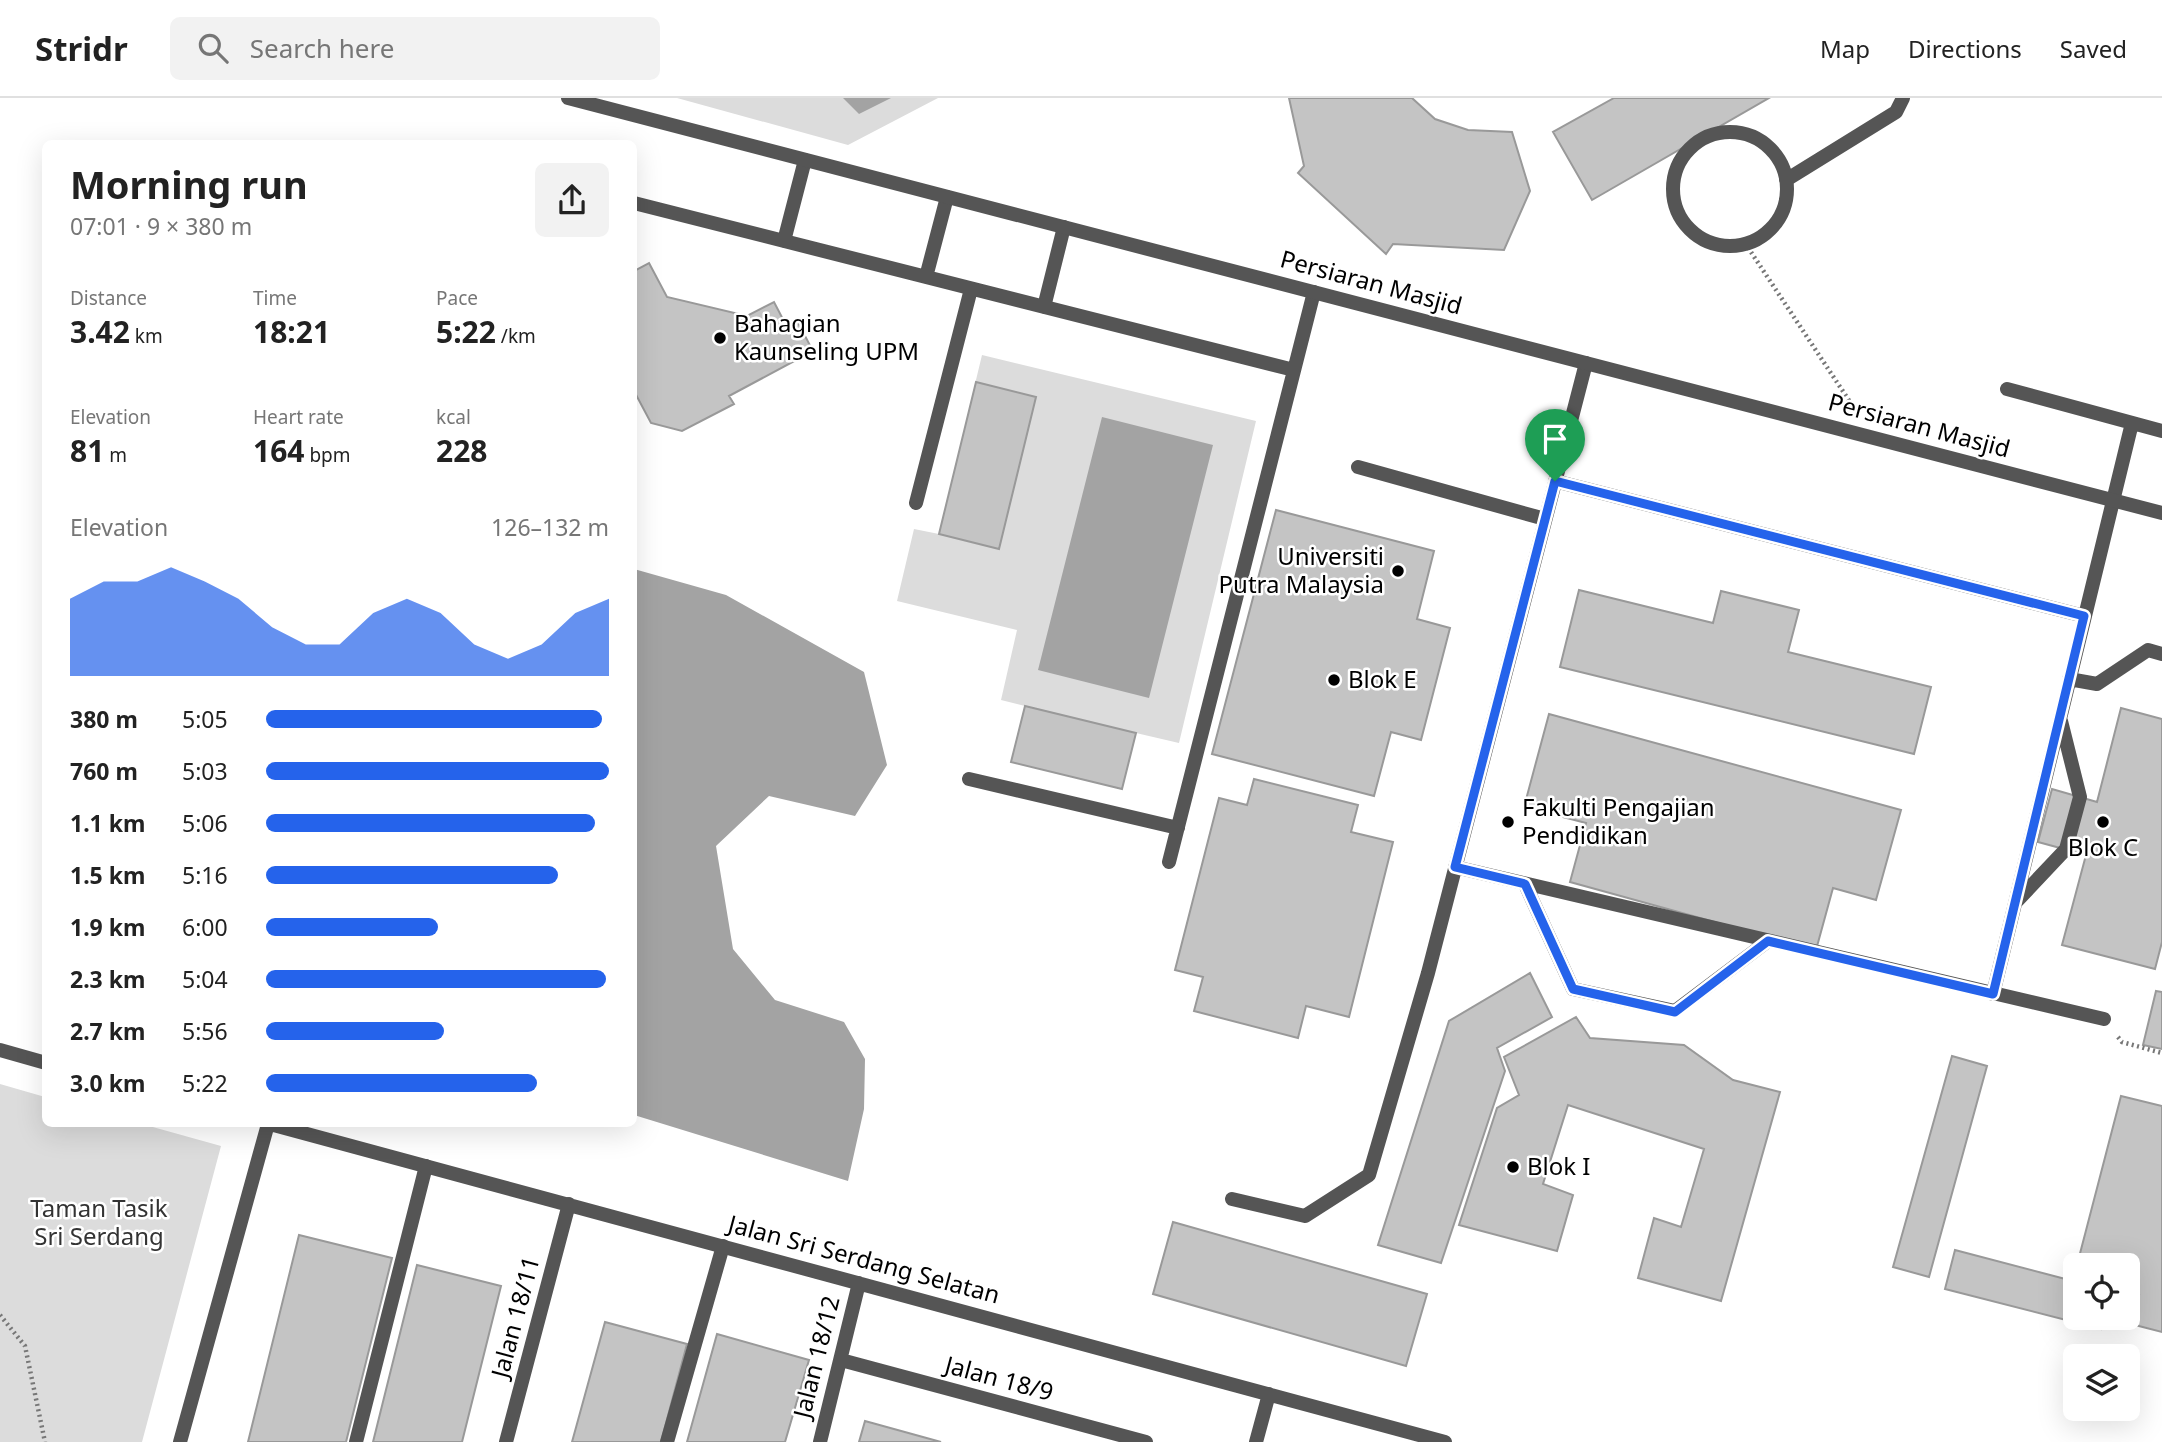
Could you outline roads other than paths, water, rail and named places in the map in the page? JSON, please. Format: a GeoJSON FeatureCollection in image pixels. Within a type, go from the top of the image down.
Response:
{"type":"FeatureCollection","features":[{"type":"Feature","properties":{"kind":"street","name":"Persiaran Masjid"},"geometry":{"type":"LineString","coordinates":[[568,98],[2162,513]]}},
{"type":"Feature","properties":{"kind":"street"},"geometry":{"type":"LineString","coordinates":[[1786,180],[1896,112],[1903,98]]}},
{"type":"Feature","properties":{"kind":"street"},"geometry":{"type":"LineString","coordinates":[[1719,133],[1738,133],[1756,139],[1770,149],[1781,163],[1786,180],[1786,199],[1780,216],[1769,230],[1755,240],[1745,243],[1717,245],[1700,238],[1685,224],[1676,207],[1672,188],[1676,169],[1685,152],[1701,140],[1719,133]]}},
{"type":"Feature","properties":{"kind":"street"},"geometry":{"type":"LineString","coordinates":[[784,241],[805,160]]}},
{"type":"Feature","properties":{"kind":"street"},"geometry":{"type":"LineString","coordinates":[[926,277],[947,197]]}},
{"type":"Feature","properties":{"kind":"street"},"geometry":{"type":"LineString","coordinates":[[637,204],[1294,370]]}},
{"type":"Feature","properties":{"kind":"street"},"geometry":{"type":"LineString","coordinates":[[1044,307],[1064,227]]}},
{"type":"Feature","properties":{"kind":"street"},"geometry":{"type":"LineString","coordinates":[[916,503],[971,289]]}},
{"type":"Feature","properties":{"kind":"street"},"geometry":{"type":"LineString","coordinates":[[1170,862],[1314,292]]}},
{"type":"Feature","properties":{"kind":"street"},"geometry":{"type":"LineString","coordinates":[[1231,1199],[1305,1216],[1369,1175],[1428,973],[1586,363]]}},
{"type":"Feature","properties":{"kind":"street"},"geometry":{"type":"LineString","coordinates":[[2007,389],[2162,431]]}},
{"type":"Feature","properties":{"kind":"street"},"geometry":{"type":"LineString","coordinates":[[1993,994],[2132,423]]}},
{"type":"Feature","properties":{"kind":"street"},"geometry":{"type":"LineString","coordinates":[[1359,467],[1545,519]]}},
{"type":"Feature","properties":{"kind":"street"},"geometry":{"type":"LineString","coordinates":[[1555,481],[2084,616]]}},
{"type":"Feature","properties":{"kind":"street"},"geometry":{"type":"LineString","coordinates":[[2069,679],[2097,684],[2148,650],[2162,654]]}},
{"type":"Feature","properties":{"kind":"street"},"geometry":{"type":"LineString","coordinates":[[2015,904],[2066,849],[2080,797],[2060,716]]}},
{"type":"Feature","properties":{"kind":"street"},"geometry":{"type":"LineString","coordinates":[[969,779],[1178,828]]}},
{"type":"Feature","properties":{"kind":"street"},"geometry":{"type":"LineString","coordinates":[[1455,867],[2104,1019]]}},
{"type":"Feature","properties":{"kind":"street"},"geometry":{"type":"LineString","coordinates":[[1525,884],[1573,989],[1675,1012],[1768,941]]}},
{"type":"Feature","properties":{"kind":"street"},"geometry":{"type":"LineString","coordinates":[[0,1050],[42,1062]]}},
{"type":"Feature","properties":{"kind":"street"},"geometry":{"type":"LineString","coordinates":[[180,1442],[268,1127]]}},
{"type":"Feature","properties":{"kind":"street","name":"Jalan Sri Serdang Selatan"},"geometry":{"type":"LineString","coordinates":[[280,1127],[1445,1442]]}},
{"type":"Feature","properties":{"kind":"street"},"geometry":{"type":"LineString","coordinates":[[356,1442],[426,1166]]}},
{"type":"Feature","properties":{"kind":"street","name":"Jalan 18/11"},"geometry":{"type":"LineString","coordinates":[[506,1442],[569,1204]]}},
{"type":"Feature","properties":{"kind":"street"},"geometry":{"type":"LineString","coordinates":[[667,1442],[723,1246]]}},
{"type":"Feature","properties":{"kind":"street","name":"Jalan 18/12"},"geometry":{"type":"LineString","coordinates":[[820,1442],[859,1283]]}},
{"type":"Feature","properties":{"kind":"street","name":"Jalan 18/9"},"geometry":{"type":"LineString","coordinates":[[841,1360],[1146,1442]]}},
{"type":"Feature","properties":{"kind":"street"},"geometry":{"type":"LineString","coordinates":[[1256,1442],[1269,1394]]}},
{"type":"Feature","properties":{"kind":"place","name":"Bahagian Kaunseling UPM"},"geometry":{"type":"Point","coordinates":[720,338]}},
{"type":"Feature","properties":{"kind":"place","name":"Universiti Putra Malaysia"},"geometry":{"type":"Point","coordinates":[1398,571]}},
{"type":"Feature","properties":{"kind":"place","name":"Blok E"},"geometry":{"type":"Point","coordinates":[1334,680]}},
{"type":"Feature","properties":{"kind":"place","name":"Fakulti Pengajian Pendidikan"},"geometry":{"type":"Point","coordinates":[1508,822]}},
{"type":"Feature","properties":{"kind":"place","name":"Blok C"},"geometry":{"type":"Point","coordinates":[2103,822]}},
{"type":"Feature","properties":{"kind":"place","name":"Blok I"},"geometry":{"type":"Point","coordinates":[1513,1167]}},
{"type":"Feature","properties":{"kind":"park label","name":"Taman Tasik Sri Serdang"},"geometry":{"type":"Point","coordinates":[99,1223]}}]}
